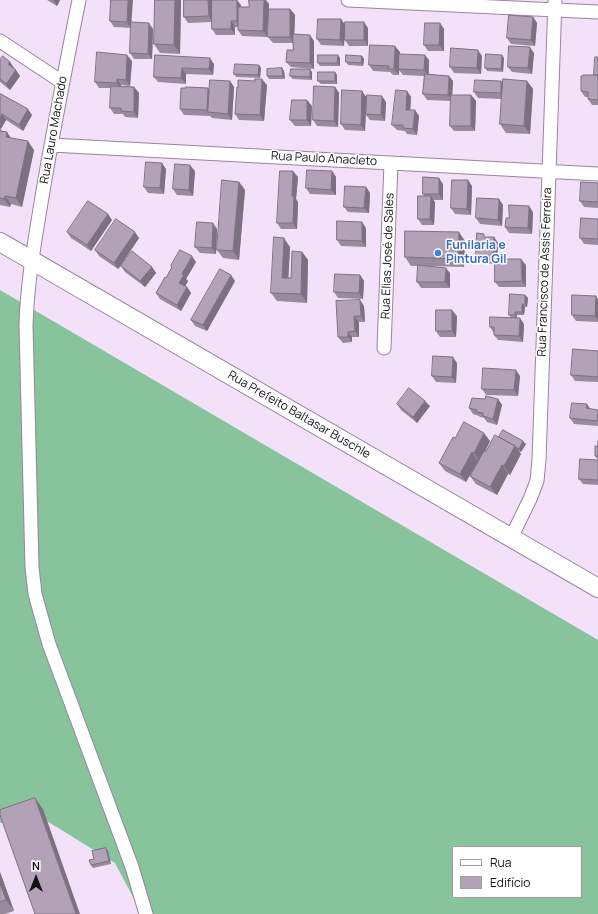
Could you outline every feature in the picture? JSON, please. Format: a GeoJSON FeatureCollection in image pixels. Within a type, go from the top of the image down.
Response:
{"type":"FeatureCollection","features":[{"type":"Feature","properties":{"kind":"main road","name":"Rua Prefeito Baltasar Buschle"},"geometry":{"type":"LineString","coordinates":[[0,242],[598,588]]}},
{"type":"Feature","properties":{"kind":"street","name":"Rua Lauro Machado"},"geometry":{"type":"LineString","coordinates":[[79,0],[50,145],[27,298],[26,326],[32,566],[35,594],[49,644],[132,867],[146,914]]}},
{"type":"Feature","properties":{"kind":"street"},"geometry":{"type":"LineString","coordinates":[[348,0],[555,5],[598,12]]}},
{"type":"Feature","properties":{"kind":"street","name":"Rua Francisco de Assis Ferreira"},"geometry":{"type":"LineString","coordinates":[[511,538],[537,481],[539,460],[555,5]]}},
{"type":"Feature","properties":{"kind":"street"},"geometry":{"type":"LineString","coordinates":[[0,41],[62,82]]}},
{"type":"Feature","properties":{"kind":"street","name":"Rua Paulo Anacleto"},"geometry":{"type":"LineString","coordinates":[[50,145],[598,174]]}},
{"type":"Feature","properties":{"kind":"street","name":"Rua Elias José de Sales"},"geometry":{"type":"LineString","coordinates":[[384,348],[391,163]]}},
{"type":"Feature","properties":{"kind":"green space"},"geometry":{"type":"Polygon","coordinates":[[[0,290],[598,640],[598,914],[142,914],[115,863],[42,818],[0,823],[0,290]]]}},
{"type":"Feature","properties":{"kind":"building"},"geometry":{"type":"Polygon","coordinates":[[[111,0],[128,0],[127,22],[110,21],[111,0]]]}},
{"type":"Feature","properties":{"kind":"building"},"geometry":{"type":"Polygon","coordinates":[[[155,0],[175,0],[174,45],[154,44],[155,0]]]}},
{"type":"Feature","properties":{"kind":"building"},"geometry":{"type":"Polygon","coordinates":[[[184,0],[208,0],[209,16],[184,17],[184,0]]]}},
{"type":"Feature","properties":{"kind":"building"},"geometry":{"type":"Polygon","coordinates":[[[212,0],[237,0],[237,21],[231,21],[231,29],[212,29],[212,0]]]}},
{"type":"Feature","properties":{"kind":"building"},"geometry":{"type":"Polygon","coordinates":[[[249,0],[264,0],[263,31],[238,30],[238,7],[249,7],[249,0]]]}},
{"type":"Feature","properties":{"kind":"building"},"geometry":{"type":"Polygon","coordinates":[[[269,9],[290,9],[290,37],[268,37],[269,9]]]}},
{"type":"Feature","properties":{"kind":"building"},"geometry":{"type":"Polygon","coordinates":[[[509,15],[533,17],[531,40],[507,38],[509,15]]]}},
{"type":"Feature","properties":{"kind":"building"},"geometry":{"type":"Polygon","coordinates":[[[318,19],[341,19],[340,40],[317,39],[318,19]]]}},
{"type":"Feature","properties":{"kind":"building"},"geometry":{"type":"Polygon","coordinates":[[[131,22],[149,23],[148,54],[130,53],[131,22]]]}},
{"type":"Feature","properties":{"kind":"building"},"geometry":{"type":"Polygon","coordinates":[[[345,22],[364,22],[364,40],[345,40],[345,22]]]}},
{"type":"Feature","properties":{"kind":"building"},"geometry":{"type":"Polygon","coordinates":[[[425,23],[440,23],[439,45],[424,45],[425,23]]]}},
{"type":"Feature","properties":{"kind":"building"},"geometry":{"type":"Polygon","coordinates":[[[293,34],[310,35],[310,63],[286,62],[287,50],[293,50],[293,34]]]}},
{"type":"Feature","properties":{"kind":"building"},"geometry":{"type":"Polygon","coordinates":[[[370,45],[395,46],[394,69],[388,69],[389,66],[369,65],[370,45]]]}},
{"type":"Feature","properties":{"kind":"building"},"geometry":{"type":"Polygon","coordinates":[[[509,46],[530,47],[528,68],[508,67],[509,46]]]}},
{"type":"Feature","properties":{"kind":"building"},"geometry":{"type":"Polygon","coordinates":[[[451,48],[478,50],[477,68],[450,67],[451,48]]]}},
{"type":"Feature","properties":{"kind":"building"},"geometry":{"type":"Polygon","coordinates":[[[97,52],[127,55],[126,80],[117,79],[117,83],[95,82],[97,52]]]}},
{"type":"Feature","properties":{"kind":"building"},"geometry":{"type":"Polygon","coordinates":[[[399,54],[425,55],[424,70],[399,69],[399,54]]]}},
{"type":"Feature","properties":{"kind":"building"},"geometry":{"type":"Polygon","coordinates":[[[486,54],[502,55],[501,69],[485,68],[486,54]]]}},
{"type":"Feature","properties":{"kind":"building"},"geometry":{"type":"Polygon","coordinates":[[[155,55],[210,58],[209,69],[182,68],[181,78],[154,77],[155,55]]]}},
{"type":"Feature","properties":{"kind":"building"},"geometry":{"type":"Polygon","coordinates":[[[318,55],[338,55],[337,63],[318,63],[318,55]]]}},
{"type":"Feature","properties":{"kind":"building"},"geometry":{"type":"Polygon","coordinates":[[[346,55],[362,56],[361,63],[346,62],[346,55]]]}},
{"type":"Feature","properties":{"kind":"building"},"geometry":{"type":"Polygon","coordinates":[[[3,56],[10,62],[8,64],[16,70],[6,84],[0,79],[0,59],[3,56]]]}},
{"type":"Feature","properties":{"kind":"building"},"geometry":{"type":"Polygon","coordinates":[[[595,57],[598,57],[598,75],[594,75],[595,57]]]}},
{"type":"Feature","properties":{"kind":"building"},"geometry":{"type":"Polygon","coordinates":[[[235,64],[259,65],[258,75],[234,74],[235,64]]]}},
{"type":"Feature","properties":{"kind":"building"},"geometry":{"type":"Polygon","coordinates":[[[282,68],[283,76],[267,76],[267,69],[282,68]]]}},
{"type":"Feature","properties":{"kind":"building"},"geometry":{"type":"Polygon","coordinates":[[[291,69],[310,69],[310,77],[290,76],[291,69]]]}},
{"type":"Feature","properties":{"kind":"building"},"geometry":{"type":"Polygon","coordinates":[[[318,72],[335,72],[335,81],[318,81],[318,72]]]}},
{"type":"Feature","properties":{"kind":"building"},"geometry":{"type":"Polygon","coordinates":[[[425,74],[449,76],[448,95],[423,94],[425,74]]]}},
{"type":"Feature","properties":{"kind":"building"},"geometry":{"type":"Polygon","coordinates":[[[598,75],[598,100],[588,99],[588,92],[581,91],[581,76],[598,75]]]}},
{"type":"Feature","properties":{"kind":"building"},"geometry":{"type":"Polygon","coordinates":[[[255,79],[262,79],[260,115],[235,114],[238,80],[255,81],[255,79]]]}},
{"type":"Feature","properties":{"kind":"building"},"geometry":{"type":"Polygon","coordinates":[[[503,79],[527,81],[524,126],[500,124],[503,79]]]}},
{"type":"Feature","properties":{"kind":"building"},"geometry":{"type":"Polygon","coordinates":[[[210,80],[230,81],[228,114],[208,112],[210,80]]]}},
{"type":"Feature","properties":{"kind":"building"},"geometry":{"type":"Polygon","coordinates":[[[475,80],[501,81],[501,93],[474,92],[475,80]]]}},
{"type":"Feature","properties":{"kind":"building"},"geometry":{"type":"Polygon","coordinates":[[[111,86],[134,87],[134,112],[121,111],[121,108],[110,108],[111,86]]]}},
{"type":"Feature","properties":{"kind":"building"},"geometry":{"type":"Polygon","coordinates":[[[314,86],[335,87],[334,121],[313,120],[314,86]]]}},
{"type":"Feature","properties":{"kind":"building"},"geometry":{"type":"Polygon","coordinates":[[[181,88],[208,88],[207,110],[180,109],[181,88]]]}},
{"type":"Feature","properties":{"kind":"building"},"geometry":{"type":"Polygon","coordinates":[[[342,90],[362,91],[361,125],[341,124],[342,90]]]}},
{"type":"Feature","properties":{"kind":"building"},"geometry":{"type":"Polygon","coordinates":[[[396,90],[407,91],[406,110],[415,110],[413,129],[403,128],[403,125],[392,125],[396,90]]]}},
{"type":"Feature","properties":{"kind":"building"},"geometry":{"type":"Polygon","coordinates":[[[1,94],[28,109],[19,125],[2,114],[0,118],[1,94]]]}},
{"type":"Feature","properties":{"kind":"building"},"geometry":{"type":"Polygon","coordinates":[[[367,95],[382,96],[381,115],[366,114],[367,95]]]}},
{"type":"Feature","properties":{"kind":"building"},"geometry":{"type":"Polygon","coordinates":[[[451,95],[471,95],[471,126],[450,126],[451,95]]]}},
{"type":"Feature","properties":{"kind":"building"},"geometry":{"type":"Polygon","coordinates":[[[292,100],[307,100],[307,120],[290,120],[292,100]]]}},
{"type":"Feature","properties":{"kind":"building"},"geometry":{"type":"Polygon","coordinates":[[[0,131],[7,132],[6,137],[28,141],[16,198],[5,196],[4,199],[0,198],[0,131]]]}},
{"type":"Feature","properties":{"kind":"building"},"geometry":{"type":"Polygon","coordinates":[[[146,162],[162,163],[160,188],[144,187],[146,162]]]}},
{"type":"Feature","properties":{"kind":"building"},"geometry":{"type":"Polygon","coordinates":[[[175,164],[190,165],[189,190],[173,189],[175,164]]]}},
{"type":"Feature","properties":{"kind":"building"},"geometry":{"type":"Polygon","coordinates":[[[307,170],[332,171],[331,190],[306,188],[307,170]]]}},
{"type":"Feature","properties":{"kind":"building"},"geometry":{"type":"Polygon","coordinates":[[[280,171],[293,171],[293,223],[277,223],[280,171]]]}},
{"type":"Feature","properties":{"kind":"building"},"geometry":{"type":"Polygon","coordinates":[[[423,177],[439,178],[439,194],[423,194],[423,177]]]}},
{"type":"Feature","properties":{"kind":"building"},"geometry":{"type":"Polygon","coordinates":[[[222,180],[239,182],[233,251],[217,250],[222,180]]]}},
{"type":"Feature","properties":{"kind":"building"},"geometry":{"type":"Polygon","coordinates":[[[452,180],[468,180],[467,209],[451,208],[452,180]]]}},
{"type":"Feature","properties":{"kind":"building"},"geometry":{"type":"Polygon","coordinates":[[[581,182],[598,183],[598,202],[580,201],[581,182]]]}},
{"type":"Feature","properties":{"kind":"building"},"geometry":{"type":"Polygon","coordinates":[[[345,186],[366,187],[364,208],[344,207],[345,186]]]}},
{"type":"Feature","properties":{"kind":"building"},"geometry":{"type":"Polygon","coordinates":[[[418,196],[431,196],[430,219],[418,219],[418,196]]]}},
{"type":"Feature","properties":{"kind":"building"},"geometry":{"type":"Polygon","coordinates":[[[477,198],[499,199],[498,220],[476,218],[477,198]]]}},
{"type":"Feature","properties":{"kind":"building"},"geometry":{"type":"Polygon","coordinates":[[[88,201],[108,214],[87,245],[67,232],[88,201]]]}},
{"type":"Feature","properties":{"kind":"building"},"geometry":{"type":"Polygon","coordinates":[[[509,205],[529,206],[528,228],[505,227],[506,218],[509,218],[509,205]]]}},
{"type":"Feature","properties":{"kind":"building"},"geometry":{"type":"Polygon","coordinates":[[[581,218],[598,219],[598,239],[580,238],[581,218]]]}},
{"type":"Feature","properties":{"kind":"building"},"geometry":{"type":"Polygon","coordinates":[[[116,219],[135,232],[114,263],[95,250],[116,219]]]}},
{"type":"Feature","properties":{"kind":"building"},"geometry":{"type":"Polygon","coordinates":[[[337,221],[362,222],[362,241],[337,240],[337,221]]]}},
{"type":"Feature","properties":{"kind":"building"},"geometry":{"type":"Polygon","coordinates":[[[197,222],[213,223],[212,248],[195,247],[197,222]]]}},
{"type":"Feature","properties":{"kind":"building","name":"Funilaria e Pintura Gil"},"geometry":{"type":"Polygon","coordinates":[[[405,231],[459,232],[458,259],[405,257],[405,231]]]}},
{"type":"Feature","properties":{"kind":"building"},"geometry":{"type":"Polygon","coordinates":[[[477,233],[484,234],[484,237],[494,237],[493,258],[476,257],[477,233]]]}},
{"type":"Feature","properties":{"kind":"building"},"geometry":{"type":"Polygon","coordinates":[[[274,237],[284,238],[282,278],[291,278],[292,251],[302,252],[301,294],[271,293],[274,237]]]}},
{"type":"Feature","properties":{"kind":"building"},"geometry":{"type":"Polygon","coordinates":[[[180,250],[192,256],[182,274],[184,275],[179,283],[187,287],[177,305],[156,293],[165,277],[166,278],[180,250]]]}},
{"type":"Feature","properties":{"kind":"building"},"geometry":{"type":"Polygon","coordinates":[[[132,251],[152,267],[140,281],[121,266],[132,251]]]}},
{"type":"Feature","properties":{"kind":"building"},"geometry":{"type":"Polygon","coordinates":[[[495,259],[521,259],[522,281],[495,282],[495,259]]]}},
{"type":"Feature","properties":{"kind":"building"},"geometry":{"type":"Polygon","coordinates":[[[418,265],[446,268],[445,282],[417,282],[418,265]]]}},
{"type":"Feature","properties":{"kind":"building"},"geometry":{"type":"Polygon","coordinates":[[[220,269],[231,275],[203,325],[191,320],[220,269]]]}},
{"type":"Feature","properties":{"kind":"building"},"geometry":{"type":"Polygon","coordinates":[[[335,274],[360,275],[359,293],[334,292],[335,274]]]}},
{"type":"Feature","properties":{"kind":"building"},"geometry":{"type":"Polygon","coordinates":[[[510,294],[525,295],[525,304],[522,304],[522,312],[515,312],[515,315],[509,315],[510,294]]]}},
{"type":"Feature","properties":{"kind":"building"},"geometry":{"type":"Polygon","coordinates":[[[572,295],[596,296],[595,316],[572,315],[572,295]]]}},
{"type":"Feature","properties":{"kind":"building"},"geometry":{"type":"Polygon","coordinates":[[[360,300],[361,316],[354,316],[355,331],[348,332],[348,337],[338,337],[336,301],[360,300]]]}},
{"type":"Feature","properties":{"kind":"building"},"geometry":{"type":"Polygon","coordinates":[[[436,310],[452,310],[452,331],[436,331],[436,310]]]}},
{"type":"Feature","properties":{"kind":"building"},"geometry":{"type":"Polygon","coordinates":[[[490,317],[520,318],[519,336],[494,335],[494,327],[490,327],[490,317]]]}},
{"type":"Feature","properties":{"kind":"building"},"geometry":{"type":"Polygon","coordinates":[[[573,349],[598,351],[598,377],[571,375],[573,349]]]}},
{"type":"Feature","properties":{"kind":"building"},"geometry":{"type":"Polygon","coordinates":[[[433,356],[453,357],[452,377],[432,376],[433,356]]]}},
{"type":"Feature","properties":{"kind":"building"},"geometry":{"type":"Polygon","coordinates":[[[483,368],[516,370],[514,390],[482,389],[483,368]]]}},
{"type":"Feature","properties":{"kind":"building"},"geometry":{"type":"Polygon","coordinates":[[[409,388],[425,401],[413,417],[397,404],[409,388]]]}},
{"type":"Feature","properties":{"kind":"building"},"geometry":{"type":"Polygon","coordinates":[[[486,396],[498,399],[493,419],[483,416],[483,413],[476,412],[477,410],[469,408],[472,398],[485,399],[486,396]]]}},
{"type":"Feature","properties":{"kind":"building"},"geometry":{"type":"Polygon","coordinates":[[[572,403],[587,404],[586,408],[598,410],[597,421],[570,418],[572,403]]]}},
{"type":"Feature","properties":{"kind":"building"},"geometry":{"type":"Polygon","coordinates":[[[464,422],[484,433],[474,453],[472,452],[460,474],[439,463],[453,437],[455,438],[464,422]]]}},
{"type":"Feature","properties":{"kind":"building"},"geometry":{"type":"Polygon","coordinates":[[[503,430],[523,441],[519,449],[499,437],[503,430]]]}},
{"type":"Feature","properties":{"kind":"building"},"geometry":{"type":"Polygon","coordinates":[[[495,435],[515,446],[504,466],[502,465],[490,487],[470,476],[495,435]]]}},
{"type":"Feature","properties":{"kind":"building"},"geometry":{"type":"Polygon","coordinates":[[[595,446],[598,446],[598,456],[595,456],[595,446]]]}},
{"type":"Feature","properties":{"kind":"building"},"geometry":{"type":"Polygon","coordinates":[[[580,459],[598,460],[598,480],[579,479],[580,459]]]}},
{"type":"Feature","properties":{"kind":"building"},"geometry":{"type":"Polygon","coordinates":[[[35,798],[76,914],[35,914],[0,815],[0,810],[35,798]]]}},
{"type":"Feature","properties":{"kind":"building"},"geometry":{"type":"Polygon","coordinates":[[[106,848],[109,861],[91,865],[89,860],[94,859],[92,851],[106,848]]]}},
{"type":"Feature","properties":{"kind":"building"},"geometry":{"type":"Polygon","coordinates":[[[0,883],[6,900],[0,902],[0,883]]]}},
{"type":"Feature","properties":{"kind":"place","name":"Funilaria e Pintura Gil"},"geometry":{"type":"Point","coordinates":[438,253]}}]}
